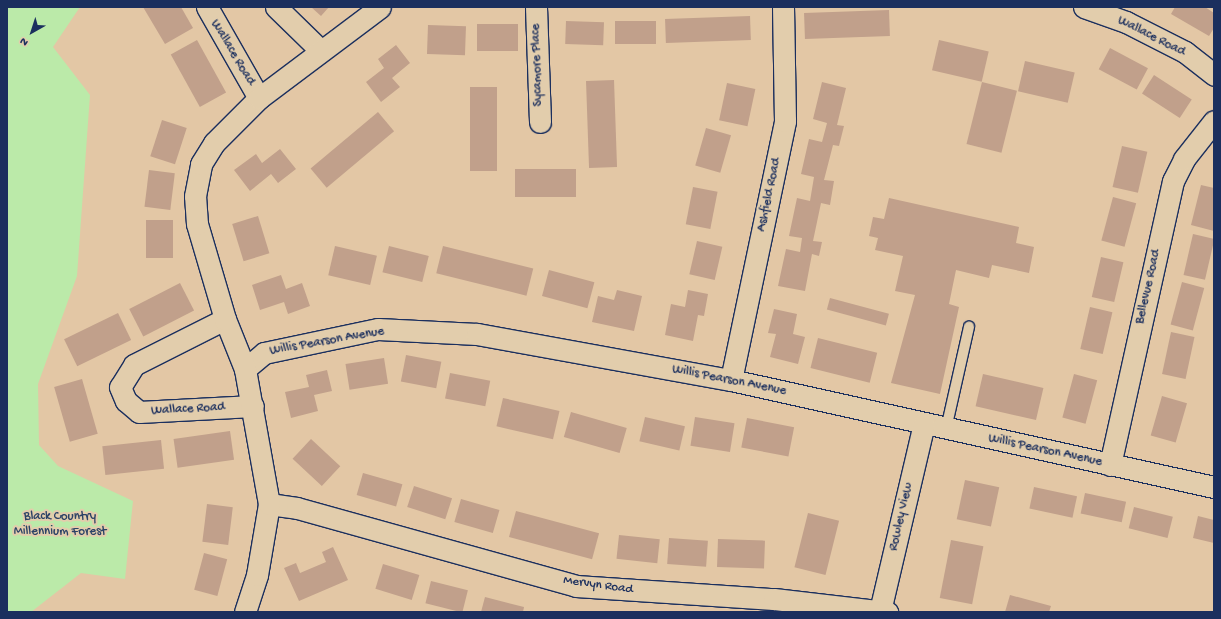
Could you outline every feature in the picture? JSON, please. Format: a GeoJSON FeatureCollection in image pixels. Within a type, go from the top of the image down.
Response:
{"type":"FeatureCollection","features":[{"type":"Feature","properties":{"kind":"street","name":"Wallace Road"},"geometry":{"type":"LineString","coordinates":[[207,7],[259,98]]}},
{"type":"Feature","properties":{"kind":"street"},"geometry":{"type":"LineString","coordinates":[[276,7],[320,50]]}},
{"type":"Feature","properties":{"kind":"street","name":"Wallace Road"},"geometry":{"type":"LineString","coordinates":[[245,612],[257,575],[269,504],[253,406],[245,369],[225,319],[197,224],[195,196],[201,164],[214,143],[259,98],[320,50],[380,7]]}},
{"type":"Feature","properties":{"kind":"street","name":"Sycamore Place"},"geometry":{"type":"LineString","coordinates":[[536,7],[540,122]]}},
{"type":"Feature","properties":{"kind":"street","name":"Ashfield Road"},"geometry":{"type":"LineString","coordinates":[[731,380],[785,121],[782,7]]}},
{"type":"Feature","properties":{"kind":"street","name":"Wallace Road"},"geometry":{"type":"LineString","coordinates":[[1084,7],[1126,22],[1185,52],[1214,75]]}},
{"type":"Feature","properties":{"kind":"street","name":"Bellevue Road"},"geometry":{"type":"LineString","coordinates":[[1110,465],[1173,181],[1184,159],[1214,121]]}},
{"type":"Feature","properties":{"kind":"street","name":"Wallace Road"},"geometry":{"type":"LineString","coordinates":[[225,319],[134,365],[120,388],[126,401],[139,412],[253,406]]}},
{"type":"Feature","properties":{"kind":"street","name":"Willis Pearson Avenue"},"geometry":{"type":"LineString","coordinates":[[245,369],[264,353],[378,330],[477,334],[731,380],[946,429],[1214,487]]}},
{"type":"Feature","properties":{"kind":"street","name":"Rowley View"},"geometry":{"type":"LineString","coordinates":[[884,611],[924,424]]}},
{"type":"Feature","properties":{"kind":"street","name":"Mervyn Road"},"geometry":{"type":"LineString","coordinates":[[269,504],[297,508],[576,586],[773,605],[884,611]]}},
{"type":"Feature","properties":{"kind":"lane"},"geometry":{"type":"LineString","coordinates":[[946,429],[969,327]]}},
{"type":"Feature","properties":{"kind":"green space","name":"Black Country Millennium Forest"},"geometry":{"type":"Polygon","coordinates":[[[7,7],[80,7],[53,47],[90,95],[77,276],[38,384],[39,445],[58,466],[133,501],[125,579],[81,573],[31,612],[7,612],[7,7]]]}},
{"type":"Feature","properties":{"kind":"building"},"geometry":{"type":"Polygon","coordinates":[[[143,7],[181,7],[193,28],[165,44],[143,7]]]}},
{"type":"Feature","properties":{"kind":"building"},"geometry":{"type":"Polygon","coordinates":[[[311,7],[329,7],[321,16],[311,7]]]}},
{"type":"Feature","properties":{"kind":"building"},"geometry":{"type":"Polygon","coordinates":[[[1175,7],[1205,7],[1214,13],[1214,28],[1209,36],[1171,14],[1175,7]]]}},
{"type":"Feature","properties":{"kind":"building"},"geometry":{"type":"Polygon","coordinates":[[[889,10],[890,36],[805,39],[804,13],[889,10]]]}},
{"type":"Feature","properties":{"kind":"building"},"geometry":{"type":"Polygon","coordinates":[[[750,16],[751,40],[666,43],[665,19],[750,16]]]}},
{"type":"Feature","properties":{"kind":"building"},"geometry":{"type":"Polygon","coordinates":[[[566,21],[604,22],[603,45],[565,44],[566,21]]]}},
{"type":"Feature","properties":{"kind":"building"},"geometry":{"type":"Polygon","coordinates":[[[615,21],[656,21],[656,44],[615,44],[615,21]]]}},
{"type":"Feature","properties":{"kind":"building"},"geometry":{"type":"Polygon","coordinates":[[[477,24],[518,24],[518,51],[477,51],[477,24]]]}},
{"type":"Feature","properties":{"kind":"building"},"geometry":{"type":"Polygon","coordinates":[[[428,25],[466,26],[465,55],[427,54],[428,25]]]}},
{"type":"Feature","properties":{"kind":"building"},"geometry":{"type":"Polygon","coordinates":[[[197,40],[226,92],[200,107],[171,55],[197,40]]]}},
{"type":"Feature","properties":{"kind":"building"},"geometry":{"type":"Polygon","coordinates":[[[939,40],[989,51],[982,82],[932,70],[939,40]]]}},
{"type":"Feature","properties":{"kind":"building"},"geometry":{"type":"Polygon","coordinates":[[[396,45],[410,63],[392,78],[400,87],[381,102],[366,82],[384,68],[378,59],[396,45]]]}},
{"type":"Feature","properties":{"kind":"building"},"geometry":{"type":"Polygon","coordinates":[[[1110,48],[1148,68],[1137,89],[1099,69],[1110,48]]]}},
{"type":"Feature","properties":{"kind":"building"},"geometry":{"type":"Polygon","coordinates":[[[1025,61],[1075,72],[1068,103],[1018,91],[1025,61]]]}},
{"type":"Feature","properties":{"kind":"building"},"geometry":{"type":"Polygon","coordinates":[[[1154,75],[1192,100],[1180,118],[1142,93],[1154,75]]]}},
{"type":"Feature","properties":{"kind":"building"},"geometry":{"type":"Polygon","coordinates":[[[614,80],[617,167],[589,168],[586,81],[614,80]]]}},
{"type":"Feature","properties":{"kind":"building"},"geometry":{"type":"Polygon","coordinates":[[[822,82],[846,88],[837,125],[844,126],[839,146],[833,145],[824,180],[834,181],[830,205],[821,203],[813,241],[822,242],[819,256],[812,254],[805,291],[778,286],[786,249],[800,252],[802,238],[789,236],[797,198],[810,201],[814,177],[801,174],[809,139],[822,142],[827,123],[813,119],[822,82]]]}},
{"type":"Feature","properties":{"kind":"building"},"geometry":{"type":"Polygon","coordinates":[[[982,82],[1017,91],[1001,153],[967,144],[982,82]]]}},
{"type":"Feature","properties":{"kind":"building"},"geometry":{"type":"Polygon","coordinates":[[[727,83],[755,89],[747,126],[719,120],[727,83]]]}},
{"type":"Feature","properties":{"kind":"building"},"geometry":{"type":"Polygon","coordinates":[[[470,87],[497,87],[497,171],[470,171],[470,87]]]}},
{"type":"Feature","properties":{"kind":"building"},"geometry":{"type":"Polygon","coordinates":[[[378,112],[394,131],[327,188],[311,169],[378,112]]]}},
{"type":"Feature","properties":{"kind":"building"},"geometry":{"type":"Polygon","coordinates":[[[162,120],[187,128],[175,164],[150,156],[162,120]]]}},
{"type":"Feature","properties":{"kind":"building"},"geometry":{"type":"Polygon","coordinates":[[[706,128],[731,135],[720,173],[695,165],[706,128]]]}},
{"type":"Feature","properties":{"kind":"building"},"geometry":{"type":"Polygon","coordinates":[[[1122,146],[1147,152],[1138,193],[1113,187],[1122,146]]]}},
{"type":"Feature","properties":{"kind":"building"},"geometry":{"type":"Polygon","coordinates":[[[280,149],[296,169],[278,183],[271,174],[250,191],[234,170],[256,154],[262,163],[280,149]]]}},
{"type":"Feature","properties":{"kind":"building"},"geometry":{"type":"Polygon","coordinates":[[[515,169],[576,169],[576,197],[515,197],[515,169]]]}},
{"type":"Feature","properties":{"kind":"building"},"geometry":{"type":"Polygon","coordinates":[[[149,170],[175,173],[170,210],[144,207],[149,170]]]}},
{"type":"Feature","properties":{"kind":"building"},"geometry":{"type":"Polygon","coordinates":[[[1201,185],[1214,188],[1214,231],[1191,225],[1201,185]]]}},
{"type":"Feature","properties":{"kind":"building"},"geometry":{"type":"Polygon","coordinates":[[[693,187],[718,192],[710,229],[686,224],[693,187]]]}},
{"type":"Feature","properties":{"kind":"building"},"geometry":{"type":"Polygon","coordinates":[[[1113,197],[1136,203],[1125,247],[1101,240],[1113,197]]]}},
{"type":"Feature","properties":{"kind":"building"},"geometry":{"type":"Polygon","coordinates":[[[889,198],[1019,227],[1016,243],[1034,247],[1029,273],[992,265],[989,278],[956,270],[949,304],[959,307],[940,394],[891,383],[915,295],[895,291],[903,256],[875,250],[878,238],[869,236],[873,217],[884,219],[889,198]]]}},
{"type":"Feature","properties":{"kind":"building"},"geometry":{"type":"Polygon","coordinates":[[[258,216],[269,253],[244,261],[232,224],[258,216]]]}},
{"type":"Feature","properties":{"kind":"building"},"geometry":{"type":"Polygon","coordinates":[[[146,220],[173,220],[173,258],[146,258],[146,220]]]}},
{"type":"Feature","properties":{"kind":"building"},"geometry":{"type":"Polygon","coordinates":[[[1193,234],[1214,239],[1205,280],[1184,275],[1193,234]]]}},
{"type":"Feature","properties":{"kind":"building"},"geometry":{"type":"Polygon","coordinates":[[[697,241],[722,247],[715,280],[689,274],[697,241]]]}},
{"type":"Feature","properties":{"kind":"building"},"geometry":{"type":"Polygon","coordinates":[[[335,246],[377,256],[370,285],[328,275],[335,246]]]}},
{"type":"Feature","properties":{"kind":"building"},"geometry":{"type":"Polygon","coordinates":[[[389,246],[429,256],[422,282],[382,272],[389,246]]]}},
{"type":"Feature","properties":{"kind":"building"},"geometry":{"type":"Polygon","coordinates":[[[443,246],[533,268],[526,296],[436,273],[443,246]]]}},
{"type":"Feature","properties":{"kind":"building"},"geometry":{"type":"Polygon","coordinates":[[[1101,257],[1123,262],[1114,302],[1092,297],[1101,257]]]}},
{"type":"Feature","properties":{"kind":"building"},"geometry":{"type":"Polygon","coordinates":[[[549,270],[594,282],[587,308],[542,296],[549,270]]]}},
{"type":"Feature","properties":{"kind":"building"},"geometry":{"type":"Polygon","coordinates":[[[281,275],[286,289],[302,283],[310,306],[288,314],[284,302],[260,310],[252,285],[281,275]]]}},
{"type":"Feature","properties":{"kind":"building"},"geometry":{"type":"Polygon","coordinates":[[[1182,282],[1204,288],[1193,330],[1171,325],[1182,282]]]}},
{"type":"Feature","properties":{"kind":"building"},"geometry":{"type":"Polygon","coordinates":[[[180,283],[194,311],[143,336],[129,309],[180,283]]]}},
{"type":"Feature","properties":{"kind":"building"},"geometry":{"type":"Polygon","coordinates":[[[617,290],[642,296],[634,331],[592,322],[598,296],[614,300],[617,290]]]}},
{"type":"Feature","properties":{"kind":"building"},"geometry":{"type":"Polygon","coordinates":[[[688,290],[708,294],[704,316],[698,315],[693,341],[665,335],[671,304],[685,307],[688,290]]]}},
{"type":"Feature","properties":{"kind":"building"},"geometry":{"type":"Polygon","coordinates":[[[830,298],[889,314],[886,325],[827,310],[830,298]]]}},
{"type":"Feature","properties":{"kind":"building"},"geometry":{"type":"Polygon","coordinates":[[[1090,307],[1112,312],[1103,354],[1080,349],[1090,307]]]}},
{"type":"Feature","properties":{"kind":"building"},"geometry":{"type":"Polygon","coordinates":[[[774,309],[797,314],[793,334],[805,337],[798,364],[770,357],[776,334],[768,333],[774,309]]]}},
{"type":"Feature","properties":{"kind":"building"},"geometry":{"type":"Polygon","coordinates":[[[118,313],[131,340],[77,366],[64,339],[118,313]]]}},
{"type":"Feature","properties":{"kind":"building"},"geometry":{"type":"Polygon","coordinates":[[[1171,332],[1194,337],[1186,379],[1162,374],[1171,332]]]}},
{"type":"Feature","properties":{"kind":"building"},"geometry":{"type":"Polygon","coordinates":[[[818,338],[877,353],[870,383],[811,368],[818,338]]]}},
{"type":"Feature","properties":{"kind":"building"},"geometry":{"type":"Polygon","coordinates":[[[406,355],[441,362],[436,388],[401,382],[406,355]]]}},
{"type":"Feature","properties":{"kind":"building"},"geometry":{"type":"Polygon","coordinates":[[[384,358],[388,384],[350,390],[345,364],[384,358]]]}},
{"type":"Feature","properties":{"kind":"building"},"geometry":{"type":"Polygon","coordinates":[[[327,370],[332,391],[314,395],[318,411],[291,418],[285,392],[309,387],[306,375],[327,370]]]}},
{"type":"Feature","properties":{"kind":"building"},"geometry":{"type":"Polygon","coordinates":[[[450,373],[490,381],[485,406],[445,399],[450,373]]]}},
{"type":"Feature","properties":{"kind":"building"},"geometry":{"type":"Polygon","coordinates":[[[983,374],[1043,388],[1036,420],[976,406],[983,374]]]}},
{"type":"Feature","properties":{"kind":"building"},"geometry":{"type":"Polygon","coordinates":[[[1074,374],[1097,380],[1086,424],[1062,417],[1074,374]]]}},
{"type":"Feature","properties":{"kind":"building"},"geometry":{"type":"Polygon","coordinates":[[[82,379],[98,434],[70,442],[54,387],[82,379]]]}},
{"type":"Feature","properties":{"kind":"building"},"geometry":{"type":"Polygon","coordinates":[[[1162,396],[1187,403],[1176,443],[1151,435],[1162,396]]]}},
{"type":"Feature","properties":{"kind":"building"},"geometry":{"type":"Polygon","coordinates":[[[503,398],[560,411],[553,439],[496,426],[503,398]]]}},
{"type":"Feature","properties":{"kind":"building"},"geometry":{"type":"Polygon","coordinates":[[[571,412],[627,428],[620,453],[564,437],[571,412]]]}},
{"type":"Feature","properties":{"kind":"building"},"geometry":{"type":"Polygon","coordinates":[[[645,417],[685,426],[679,451],[639,441],[645,417]]]}},
{"type":"Feature","properties":{"kind":"building"},"geometry":{"type":"Polygon","coordinates":[[[695,417],[735,423],[730,452],[690,446],[695,417]]]}},
{"type":"Feature","properties":{"kind":"building"},"geometry":{"type":"Polygon","coordinates":[[[747,418],[794,427],[788,457],[741,447],[747,418]]]}},
{"type":"Feature","properties":{"kind":"building"},"geometry":{"type":"Polygon","coordinates":[[[230,431],[234,460],[178,468],[174,439],[230,431]]]}},
{"type":"Feature","properties":{"kind":"building"},"geometry":{"type":"Polygon","coordinates":[[[311,439],[340,466],[322,486],[293,459],[311,439]]]}},
{"type":"Feature","properties":{"kind":"building"},"geometry":{"type":"Polygon","coordinates":[[[161,440],[164,469],[105,475],[102,446],[161,440]]]}},
{"type":"Feature","properties":{"kind":"building"},"geometry":{"type":"Polygon","coordinates":[[[363,473],[402,484],[396,506],[357,495],[363,473]]]}},
{"type":"Feature","properties":{"kind":"building"},"geometry":{"type":"Polygon","coordinates":[[[965,480],[999,487],[991,526],[957,519],[965,480]]]}},
{"type":"Feature","properties":{"kind":"building"},"geometry":{"type":"Polygon","coordinates":[[[414,486],[452,498],[445,519],[407,507],[414,486]]]}},
{"type":"Feature","properties":{"kind":"building"},"geometry":{"type":"Polygon","coordinates":[[[1034,487],[1077,496],[1072,518],[1029,509],[1034,487]]]}},
{"type":"Feature","properties":{"kind":"building"},"geometry":{"type":"Polygon","coordinates":[[[1085,493],[1126,502],[1122,522],[1081,514],[1085,493]]]}},
{"type":"Feature","properties":{"kind":"building"},"geometry":{"type":"Polygon","coordinates":[[[461,499],[499,510],[493,533],[454,522],[461,499]]]}},
{"type":"Feature","properties":{"kind":"building"},"geometry":{"type":"Polygon","coordinates":[[[207,504],[233,507],[228,545],[202,542],[207,504]]]}},
{"type":"Feature","properties":{"kind":"building"},"geometry":{"type":"Polygon","coordinates":[[[1134,507],[1173,517],[1167,538],[1129,528],[1134,507]]]}},
{"type":"Feature","properties":{"kind":"building"},"geometry":{"type":"Polygon","coordinates":[[[516,511],[599,533],[592,559],[509,537],[516,511]]]}},
{"type":"Feature","properties":{"kind":"building"},"geometry":{"type":"Polygon","coordinates":[[[808,513],[839,521],[826,575],[794,567],[808,513]]]}},
{"type":"Feature","properties":{"kind":"building"},"geometry":{"type":"Polygon","coordinates":[[[1198,516],[1214,520],[1214,543],[1193,538],[1198,516]]]}},
{"type":"Feature","properties":{"kind":"building"},"geometry":{"type":"Polygon","coordinates":[[[619,535],[660,539],[657,563],[616,559],[619,535]]]}},
{"type":"Feature","properties":{"kind":"building"},"geometry":{"type":"Polygon","coordinates":[[[669,538],[708,541],[706,567],[667,564],[669,538]]]}},
{"type":"Feature","properties":{"kind":"building"},"geometry":{"type":"Polygon","coordinates":[[[718,539],[765,541],[764,569],[717,567],[718,539]]]}},
{"type":"Feature","properties":{"kind":"building"},"geometry":{"type":"Polygon","coordinates":[[[951,540],[983,546],[972,604],[940,598],[951,540]]]}},
{"type":"Feature","properties":{"kind":"building"},"geometry":{"type":"Polygon","coordinates":[[[333,547],[348,580],[299,601],[284,568],[296,563],[300,573],[326,562],[322,552],[333,547]]]}},
{"type":"Feature","properties":{"kind":"building"},"geometry":{"type":"Polygon","coordinates":[[[204,553],[227,559],[217,596],[194,590],[204,553]]]}},
{"type":"Feature","properties":{"kind":"building"},"geometry":{"type":"Polygon","coordinates":[[[383,564],[419,575],[412,600],[375,589],[383,564]]]}},
{"type":"Feature","properties":{"kind":"building"},"geometry":{"type":"Polygon","coordinates":[[[431,581],[468,590],[462,612],[425,603],[431,581]]]}},
{"type":"Feature","properties":{"kind":"building"},"geometry":{"type":"Polygon","coordinates":[[[1010,595],[1051,606],[1049,612],[1005,612],[1010,595]]]}},
{"type":"Feature","properties":{"kind":"building"},"geometry":{"type":"Polygon","coordinates":[[[485,597],[524,607],[523,612],[481,612],[485,597]]]}}]}
